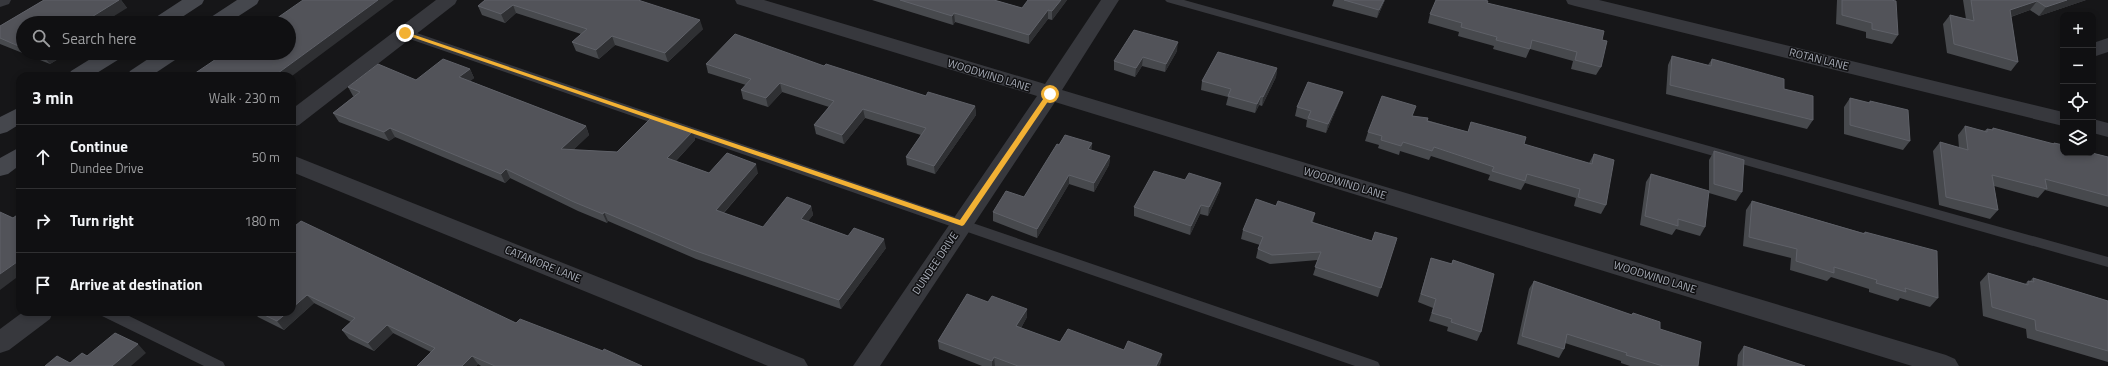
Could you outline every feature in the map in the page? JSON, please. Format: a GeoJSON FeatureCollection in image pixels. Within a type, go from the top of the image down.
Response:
{"type":"FeatureCollection","features":[{"type":"Feature","properties":{"kind":"main road"},"geometry":{"type":"LineString","coordinates":[[171,16],[195,0]]}},
{"type":"Feature","properties":{"kind":"main road"},"geometry":{"type":"LineString","coordinates":[[226,16],[250,0]]}},
{"type":"Feature","properties":{"kind":"main road"},"geometry":{"type":"LineString","coordinates":[[84,72],[103,60]]}},
{"type":"Feature","properties":{"kind":"main road"},"geometry":{"type":"LineString","coordinates":[[143,72],[161,60]]}},
{"type":"Feature","properties":{"kind":"main road"},"geometry":{"type":"LineString","coordinates":[[0,127],[16,117]]}},
{"type":"Feature","properties":{"kind":"main road"},"geometry":{"type":"LineString","coordinates":[[0,168],[16,157]]}},
{"type":"Feature","properties":{"kind":"street"},"geometry":{"type":"LineString","coordinates":[[296,117],[448,0]]}},
{"type":"Feature","properties":{"kind":"street","name":"WOODWIND LANE"},"geometry":{"type":"LineString","coordinates":[[744,0],[1946,366]]}},
{"type":"Feature","properties":{"kind":"street","name":"DUNDEE DRIVE"},"geometry":{"type":"LineString","coordinates":[[866,366],[1050,94],[1110,0]]}},
{"type":"Feature","properties":{"kind":"street","name":"ROTAN LANE"},"geometry":{"type":"LineString","coordinates":[[1576,0],[2060,117]]}},
{"type":"Feature","properties":{"kind":"street"},"geometry":{"type":"LineString","coordinates":[[2096,50],[2108,44]]}},
{"type":"Feature","properties":{"kind":"street"},"geometry":{"type":"LineString","coordinates":[[2096,127],[2108,130]]}},
{"type":"Feature","properties":{"kind":"street","name":"CATAMORE LANE"},"geometry":{"type":"LineString","coordinates":[[296,165],[795,366]]}},
{"type":"Feature","properties":{"kind":"street"},"geometry":{"type":"LineString","coordinates":[[0,343],[36,316]]}},
{"type":"Feature","properties":{"kind":"lane"},"geometry":{"type":"LineString","coordinates":[[1171,0],[2108,262]]}},
{"type":"Feature","properties":{"kind":"lane"},"geometry":{"type":"LineString","coordinates":[[405,33],[1373,366]]}},
{"type":"Feature","properties":{"kind":"lane"},"geometry":{"type":"LineString","coordinates":[[115,316],[218,366]]}},
{"type":"Feature","properties":{"kind":"building"},"geometry":{"type":"Polygon","coordinates":[[[44,0],[119,0],[93,16],[17,16],[44,0]]]}},
{"type":"Feature","properties":{"kind":"building"},"geometry":{"type":"Polygon","coordinates":[[[303,0],[378,0],[296,60],[296,16],[280,16],[303,0]]]}},
{"type":"Feature","properties":{"kind":"building"},"geometry":{"type":"Polygon","coordinates":[[[485,0],[638,0],[700,20],[665,53],[612,36],[596,50],[572,42],[587,29],[513,5],[501,14],[478,6],[485,0]]]}},
{"type":"Feature","properties":{"kind":"building"},"geometry":{"type":"Polygon","coordinates":[[[900,0],[994,0],[1022,8],[1028,0],[1061,0],[1052,11],[1048,10],[1029,35],[954,13],[952,16],[900,0]]]}},
{"type":"Feature","properties":{"kind":"building"},"geometry":{"type":"Polygon","coordinates":[[[1344,0],[1384,0],[1379,10],[1344,0]]]}},
{"type":"Feature","properties":{"kind":"building"},"geometry":{"type":"Polygon","coordinates":[[[1436,0],[1484,0],[1488,1],[1487,3],[1604,31],[1602,40],[1607,41],[1601,67],[1575,60],[1577,52],[1532,40],[1530,49],[1496,40],[1497,37],[1461,27],[1462,23],[1430,14],[1436,0]]]}},
{"type":"Feature","properties":{"kind":"building"},"geometry":{"type":"Polygon","coordinates":[[[1842,0],[1896,1],[1898,35],[1872,29],[1872,23],[1842,15],[1842,0]]]}},
{"type":"Feature","properties":{"kind":"building"},"geometry":{"type":"Polygon","coordinates":[[[1971,0],[2067,0],[2046,7],[2037,1],[2010,10],[2018,62],[1954,44],[1950,15],[1974,21],[1971,0]]]}},
{"type":"Feature","properties":{"kind":"building"},"geometry":{"type":"Polygon","coordinates":[[[16,17],[16,45],[0,38],[0,26],[16,17]]]}},
{"type":"Feature","properties":{"kind":"building"},"geometry":{"type":"Polygon","coordinates":[[[1134,30],[1178,42],[1166,64],[1143,57],[1136,68],[1114,61],[1134,30]]]}},
{"type":"Feature","properties":{"kind":"building"},"geometry":{"type":"Polygon","coordinates":[[[735,34],[824,66],[826,64],[926,96],[928,92],[975,106],[934,166],[906,157],[926,128],[863,109],[842,135],[814,125],[834,101],[780,83],[766,98],[741,90],[751,79],[706,64],[735,34]]]}},
{"type":"Feature","properties":{"kind":"building"},"geometry":{"type":"Polygon","coordinates":[[[1218,52],[1277,68],[1263,97],[1261,96],[1257,104],[1228,96],[1231,89],[1202,81],[1218,52]]]}},
{"type":"Feature","properties":{"kind":"building"},"geometry":{"type":"Polygon","coordinates":[[[1672,56],[1711,66],[1712,59],[1784,79],[1784,89],[1813,96],[1813,120],[1670,85],[1672,56]]]}},
{"type":"Feature","properties":{"kind":"building"},"geometry":{"type":"Polygon","coordinates":[[[443,59],[470,69],[459,77],[586,126],[561,149],[617,152],[652,117],[693,131],[667,158],[709,173],[727,153],[756,164],[716,210],[763,227],[787,197],[811,206],[801,219],[848,236],[854,228],[884,239],[839,300],[693,250],[604,212],[603,214],[574,202],[506,169],[501,174],[390,128],[384,132],[333,113],[360,92],[348,87],[378,64],[416,80],[443,59]]]}},
{"type":"Feature","properties":{"kind":"building"},"geometry":{"type":"Polygon","coordinates":[[[215,60],[296,60],[279,72],[197,72],[215,60]]]}},
{"type":"Feature","properties":{"kind":"building"},"geometry":{"type":"Polygon","coordinates":[[[1308,82],[1343,92],[1328,124],[1308,118],[1311,111],[1297,107],[1308,82]]]}},
{"type":"Feature","properties":{"kind":"building"},"geometry":{"type":"Polygon","coordinates":[[[1382,96],[1416,106],[1412,116],[1428,118],[1427,121],[1468,132],[1471,122],[1526,137],[1524,144],[1592,164],[1594,154],[1614,160],[1606,205],[1578,197],[1580,189],[1527,174],[1525,181],[1492,171],[1494,167],[1434,147],[1432,151],[1403,142],[1401,146],[1381,140],[1382,136],[1368,132],[1382,96]]]}},
{"type":"Feature","properties":{"kind":"building"},"geometry":{"type":"Polygon","coordinates":[[[1850,98],[1908,110],[1910,141],[1850,125],[1850,98]]]}},
{"type":"Feature","properties":{"kind":"building"},"geometry":{"type":"Polygon","coordinates":[[[1965,126],[1987,132],[1987,129],[1993,130],[1993,128],[2060,144],[2060,156],[2096,156],[2096,154],[2108,157],[2108,196],[2045,179],[2047,189],[1992,175],[1998,210],[1946,197],[1940,142],[1968,150],[1965,126]]]}},
{"type":"Feature","properties":{"kind":"building"},"geometry":{"type":"Polygon","coordinates":[[[1065,135],[1092,143],[1088,149],[1110,156],[1094,183],[1069,175],[1037,229],[993,212],[1006,191],[1024,197],[1057,144],[1059,145],[1065,135]]]}},
{"type":"Feature","properties":{"kind":"building"},"geometry":{"type":"Polygon","coordinates":[[[1714,151],[1744,160],[1742,192],[1714,184],[1714,151]]]}},
{"type":"Feature","properties":{"kind":"building"},"geometry":{"type":"Polygon","coordinates":[[[1154,171],[1185,180],[1189,173],[1221,183],[1209,207],[1201,205],[1191,226],[1134,207],[1154,171]]]}},
{"type":"Feature","properties":{"kind":"building"},"geometry":{"type":"Polygon","coordinates":[[[1651,174],[1709,191],[1705,227],[1678,219],[1678,226],[1645,216],[1651,174]]]}},
{"type":"Feature","properties":{"kind":"building"},"geometry":{"type":"Polygon","coordinates":[[[1256,199],[1276,206],[1278,201],[1315,213],[1311,222],[1372,241],[1375,232],[1397,238],[1381,288],[1315,267],[1321,252],[1272,255],[1258,249],[1263,237],[1243,230],[1256,199]]]}},
{"type":"Feature","properties":{"kind":"building"},"geometry":{"type":"Polygon","coordinates":[[[1752,201],[1865,234],[1865,232],[1937,251],[1938,298],[1905,288],[1906,292],[1876,283],[1877,280],[1834,267],[1834,273],[1796,261],[1797,249],[1749,237],[1752,201]]]}},
{"type":"Feature","properties":{"kind":"building"},"geometry":{"type":"Polygon","coordinates":[[[0,212],[13,218],[16,216],[16,263],[0,274],[0,212]]]}},
{"type":"Feature","properties":{"kind":"building"},"geometry":{"type":"Polygon","coordinates":[[[301,221],[516,323],[520,319],[603,351],[604,349],[642,366],[495,366],[472,356],[462,366],[417,366],[435,348],[387,325],[368,343],[342,330],[355,318],[307,295],[296,305],[296,225],[301,221]]]}},
{"type":"Feature","properties":{"kind":"building"},"geometry":{"type":"Polygon","coordinates":[[[1431,258],[1452,264],[1453,260],[1494,274],[1481,332],[1451,322],[1452,319],[1432,313],[1436,299],[1421,294],[1431,258]]]}},
{"type":"Feature","properties":{"kind":"building"},"geometry":{"type":"Polygon","coordinates":[[[1988,273],[2028,285],[2028,281],[2034,282],[2033,278],[2108,301],[2108,351],[2036,330],[2035,320],[1992,307],[1988,273]]]}},
{"type":"Feature","properties":{"kind":"building"},"geometry":{"type":"Polygon","coordinates":[[[1534,281],[1632,315],[1633,313],[1660,322],[1660,329],[1701,342],[1698,366],[1663,366],[1626,355],[1627,353],[1567,334],[1564,349],[1522,336],[1534,281]]]}},
{"type":"Feature","properties":{"kind":"building"},"geometry":{"type":"Polygon","coordinates":[[[967,294],[988,302],[992,296],[1027,309],[1016,326],[1060,342],[1068,329],[1124,350],[1128,341],[1162,354],[1156,366],[1018,366],[994,357],[992,361],[938,341],[967,294]]]}},
{"type":"Feature","properties":{"kind":"building"},"geometry":{"type":"Polygon","coordinates":[[[266,316],[283,316],[277,321],[266,316]]]}},
{"type":"Feature","properties":{"kind":"building"},"geometry":{"type":"Polygon","coordinates":[[[115,333],[138,344],[112,366],[45,366],[57,356],[70,363],[82,353],[87,356],[115,333]]]}},
{"type":"Feature","properties":{"kind":"building"},"geometry":{"type":"Polygon","coordinates":[[[1744,346],[1805,366],[1743,366],[1744,346]]]}},
{"type":"Feature","properties":{"kind":"route"},"geometry":{"type":"LineString","coordinates":[[405,33],[962,224],[1050,94]]}}]}
